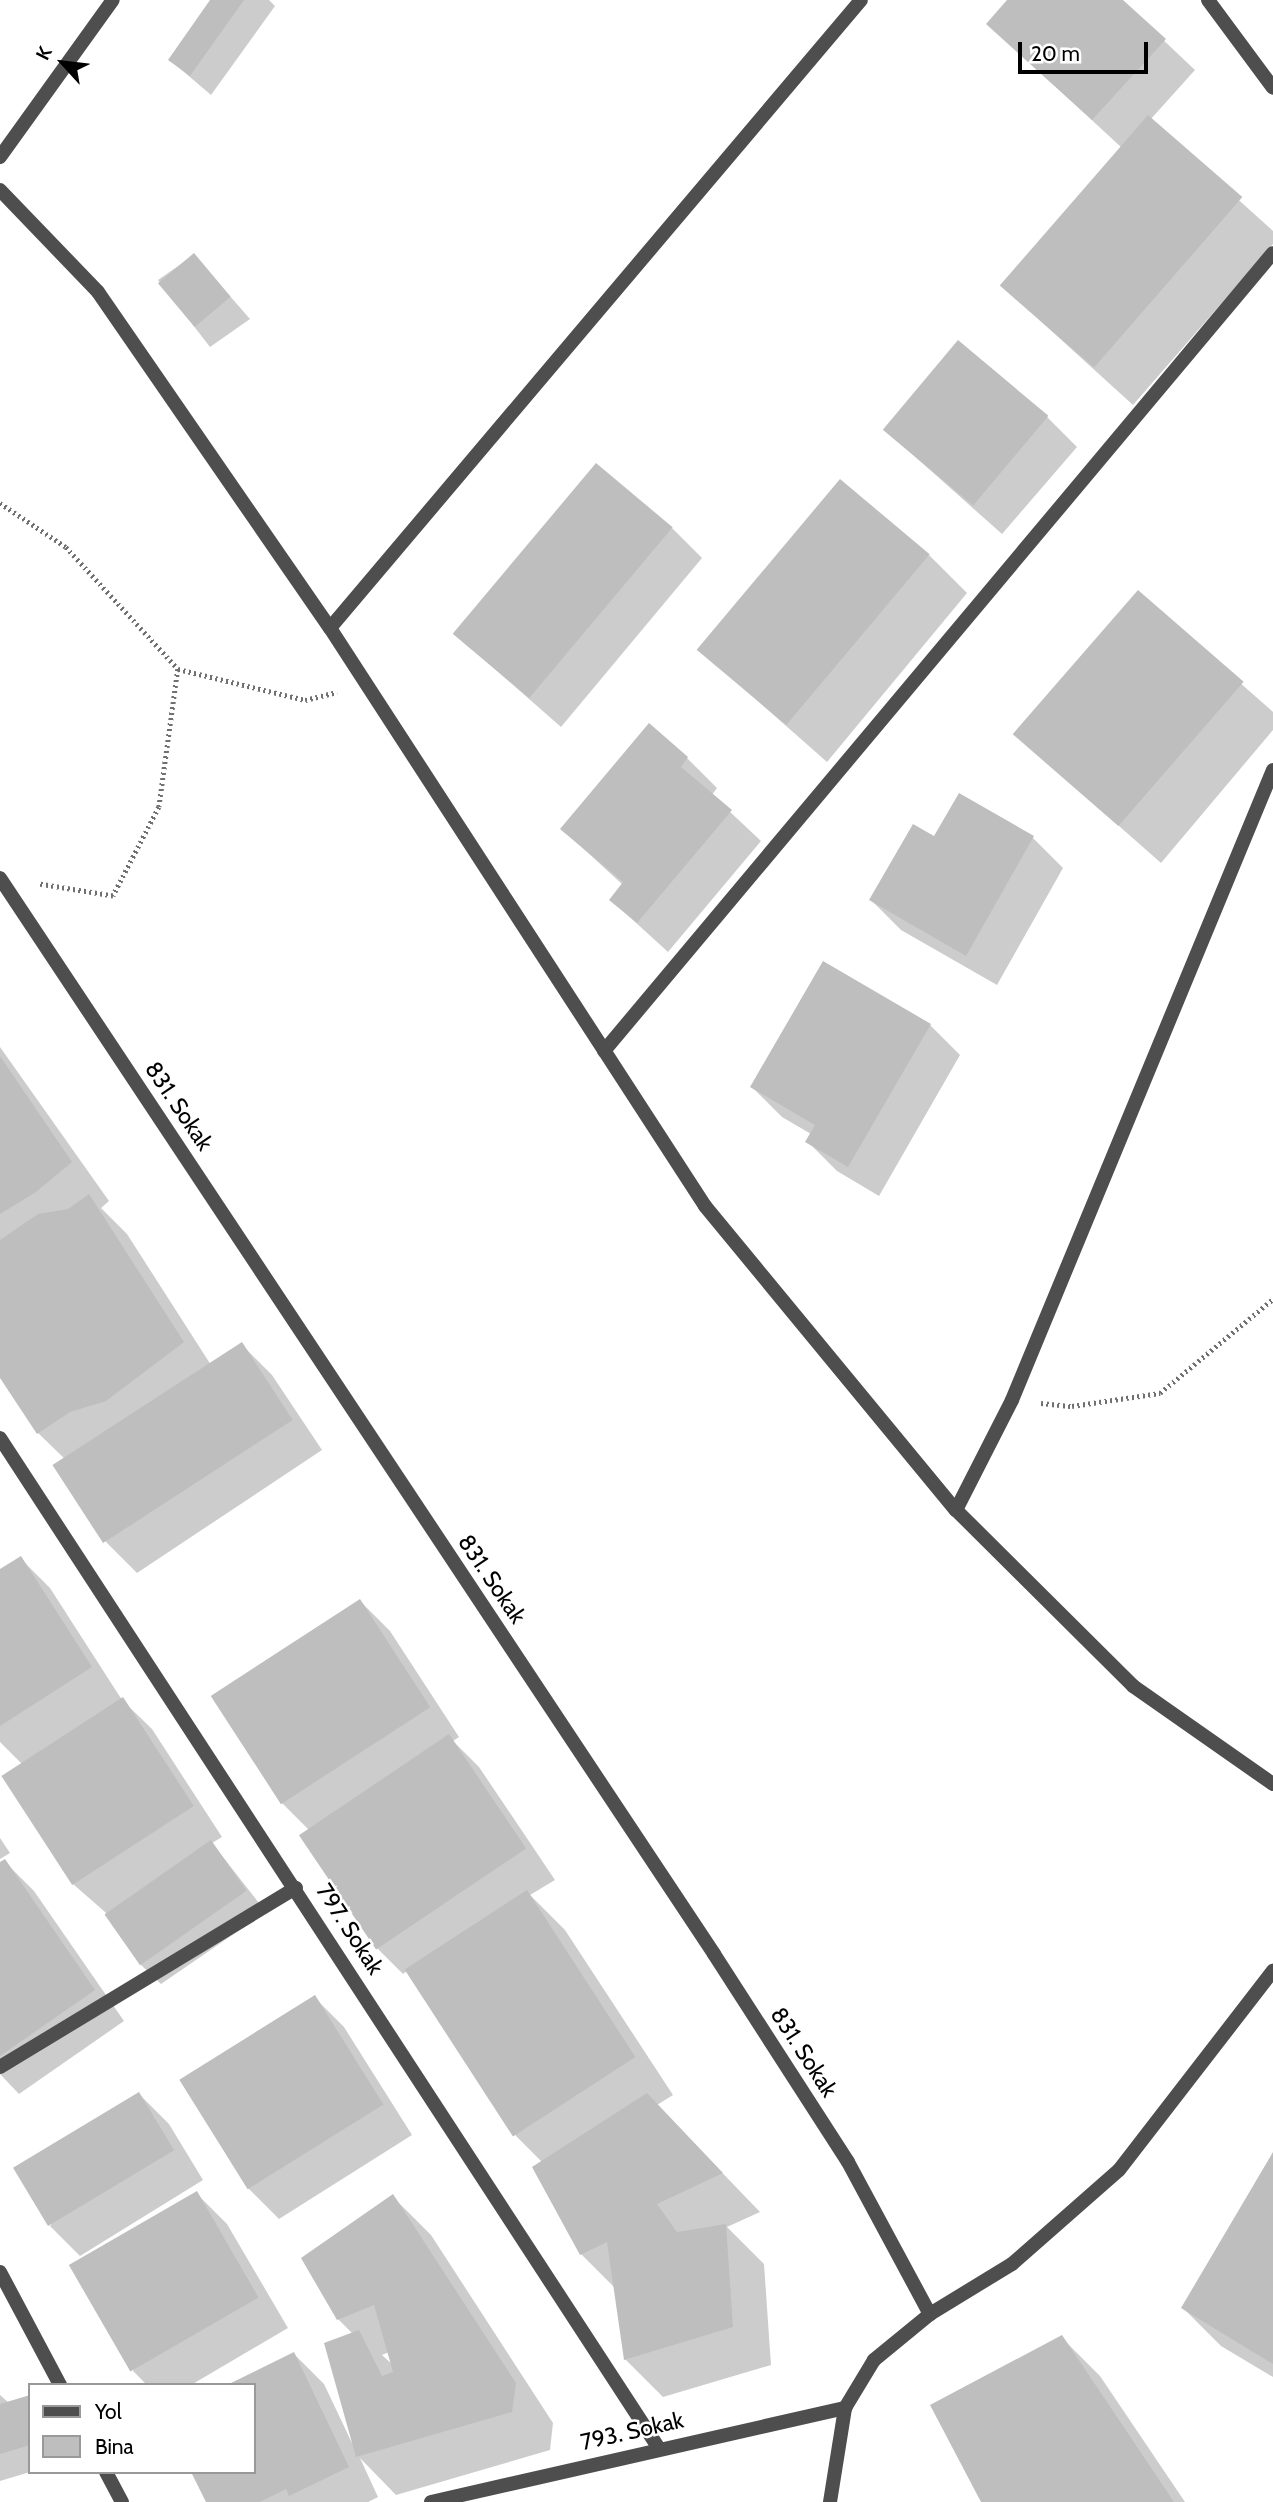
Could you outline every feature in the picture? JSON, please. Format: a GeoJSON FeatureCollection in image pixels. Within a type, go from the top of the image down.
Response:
{"type":"FeatureCollection","features":[{"type":"Feature","properties":{"kind":"street"},"geometry":{"type":"LineString","coordinates":[[0,157],[113,0]]}},
{"type":"Feature","properties":{"kind":"street"},"geometry":{"type":"LineString","coordinates":[[330,628],[861,0]]}},
{"type":"Feature","properties":{"kind":"street"},"geometry":{"type":"LineString","coordinates":[[1208,0],[1273,88]]}},
{"type":"Feature","properties":{"kind":"street"},"geometry":{"type":"LineString","coordinates":[[0,190],[99,292],[330,628],[705,1206],[956,1510],[1133,1686],[1273,1784]]}},
{"type":"Feature","properties":{"kind":"street"},"geometry":{"type":"LineString","coordinates":[[604,1051],[1273,254]]}},
{"type":"Feature","properties":{"kind":"street"},"geometry":{"type":"LineString","coordinates":[[956,1510],[1012,1400],[1273,770]]}},
{"type":"Feature","properties":{"kind":"street","name":"831. Sokak"},"geometry":{"type":"LineString","coordinates":[[0,878],[736,1989],[848,2162],[930,2314]]}},
{"type":"Feature","properties":{"kind":"street","name":"797. Sokak"},"geometry":{"type":"LineString","coordinates":[[0,1438],[296,1888],[658,2448]]}},
{"type":"Feature","properties":{"kind":"street"},"geometry":{"type":"LineString","coordinates":[[0,2067],[296,1888]]}},
{"type":"Feature","properties":{"kind":"street"},"geometry":{"type":"LineString","coordinates":[[830,2502],[845,2408],[874,2360],[930,2314],[1012,2264],[1119,2170],[1273,1971]]}},
{"type":"Feature","properties":{"kind":"street"},"geometry":{"type":"LineString","coordinates":[[0,2272],[59,2383]]}},
{"type":"Feature","properties":{"kind":"street","name":"793. Sokak"},"geometry":{"type":"LineString","coordinates":[[431,2502],[658,2448],[845,2408]]}},
{"type":"Feature","properties":{"kind":"street"},"geometry":{"type":"LineString","coordinates":[[107,2474],[122,2502]]}},
{"type":"Feature","properties":{"kind":"path"},"geometry":{"type":"LineString","coordinates":[[0,503],[66,547],[178,669],[305,700],[367,685]]}},
{"type":"Feature","properties":{"kind":"path"},"geometry":{"type":"LineString","coordinates":[[25,882],[113,896],[159,807],[178,669]]}},
{"type":"Feature","properties":{"kind":"path"},"geometry":{"type":"LineString","coordinates":[[1012,1400],[1072,1406],[1160,1393],[1273,1299]]}},
{"type":"Feature","properties":{"kind":"building"},"geometry":{"type":"Polygon","coordinates":[[[210,0],[244,0],[190,76],[168,60],[210,0]]]}},
{"type":"Feature","properties":{"kind":"building"},"geometry":{"type":"Polygon","coordinates":[[[1007,0],[1123,0],[1166,39],[1092,120],[986,24],[1007,0]]]}},
{"type":"Feature","properties":{"kind":"building"},"geometry":{"type":"Polygon","coordinates":[[[1148,115],[1242,197],[1094,368],[1000,286],[1148,115]]]}},
{"type":"Feature","properties":{"kind":"building"},"geometry":{"type":"Polygon","coordinates":[[[194,253],[231,297],[195,327],[158,283],[194,253]]]}},
{"type":"Feature","properties":{"kind":"building"},"geometry":{"type":"Polygon","coordinates":[[[958,340],[1048,416],[973,505],[883,430],[958,340]]]}},
{"type":"Feature","properties":{"kind":"building"},"geometry":{"type":"Polygon","coordinates":[[[596,463],[673,527],[529,698],[453,634],[596,463]]]}},
{"type":"Feature","properties":{"kind":"building"},"geometry":{"type":"Polygon","coordinates":[[[840,479],[930,554],[786,725],[697,650],[840,479]]]}},
{"type":"Feature","properties":{"kind":"building"},"geometry":{"type":"Polygon","coordinates":[[[1138,590],[1244,682],[1118,826],[1013,734],[1138,590]]]}},
{"type":"Feature","properties":{"kind":"building"},"geometry":{"type":"Polygon","coordinates":[[[649,723],[688,757],[681,767],[732,810],[637,923],[609,900],[623,882],[560,829],[649,723]]]}},
{"type":"Feature","properties":{"kind":"building"},"geometry":{"type":"Polygon","coordinates":[[[959,793],[1034,836],[966,956],[869,900],[913,824],[934,836],[959,793]]]}},
{"type":"Feature","properties":{"kind":"building"},"geometry":{"type":"Polygon","coordinates":[[[823,961],[931,1024],[848,1167],[805,1142],[815,1125],[750,1087],[823,961]]]}},
{"type":"Feature","properties":{"kind":"building"},"geometry":{"type":"Polygon","coordinates":[[[0,1056],[72,1162],[36,1192],[0,1214],[0,1056]]]}},
{"type":"Feature","properties":{"kind":"building"},"geometry":{"type":"Polygon","coordinates":[[[89,1194],[184,1342],[106,1401],[70,1412],[37,1434],[0,1378],[0,1240],[38,1214],[68,1209],[89,1194]]]}},
{"type":"Feature","properties":{"kind":"building"},"geometry":{"type":"Polygon","coordinates":[[[242,1342],[293,1420],[103,1543],[52,1465],[242,1342]]]}},
{"type":"Feature","properties":{"kind":"building"},"geometry":{"type":"Polygon","coordinates":[[[21,1556],[92,1667],[0,1726],[0,1569],[21,1556]]]}},
{"type":"Feature","properties":{"kind":"building"},"geometry":{"type":"Polygon","coordinates":[[[360,1599],[430,1707],[281,1804],[211,1696],[360,1599]]]}},
{"type":"Feature","properties":{"kind":"building"},"geometry":{"type":"Polygon","coordinates":[[[123,1697],[194,1806],[72,1885],[1,1776],[123,1697]]]}},
{"type":"Feature","properties":{"kind":"building"},"geometry":{"type":"Polygon","coordinates":[[[449,1734],[526,1848],[376,1950],[299,1835],[449,1734]]]}},
{"type":"Feature","properties":{"kind":"building"},"geometry":{"type":"Polygon","coordinates":[[[211,1840],[247,1891],[140,1965],[105,1915],[211,1840]]]}},
{"type":"Feature","properties":{"kind":"building"},"geometry":{"type":"Polygon","coordinates":[[[5,1859],[95,1990],[0,2056],[0,1862],[5,1859]]]}},
{"type":"Feature","properties":{"kind":"building"},"geometry":{"type":"Polygon","coordinates":[[[527,1890],[635,2057],[513,2136],[405,1970],[527,1890]]]}},
{"type":"Feature","properties":{"kind":"building"},"geometry":{"type":"Polygon","coordinates":[[[315,1995],[383,2104],[248,2189],[179,2080],[315,1995]]]}},
{"type":"Feature","properties":{"kind":"building"},"geometry":{"type":"Polygon","coordinates":[[[139,2092],[174,2150],[48,2226],[13,2168],[139,2092]]]}},
{"type":"Feature","properties":{"kind":"building"},"geometry":{"type":"Polygon","coordinates":[[[647,2093],[723,2173],[657,2204],[677,2232],[726,2224],[733,2327],[624,2360],[607,2242],[580,2255],[532,2167],[647,2093]]]}},
{"type":"Feature","properties":{"kind":"building"},"geometry":{"type":"Polygon","coordinates":[[[1273,2152],[1273,2364],[1181,2308],[1273,2152]]]}},
{"type":"Feature","properties":{"kind":"building"},"geometry":{"type":"Polygon","coordinates":[[[197,2191],[258,2298],[130,2372],[69,2265],[197,2191]]]}},
{"type":"Feature","properties":{"kind":"building"},"geometry":{"type":"Polygon","coordinates":[[[393,2194],[516,2383],[512,2412],[356,2457],[324,2343],[359,2330],[382,2376],[393,2372],[374,2305],[337,2320],[301,2258],[393,2194]]]}},
{"type":"Feature","properties":{"kind":"building"},"geometry":{"type":"Polygon","coordinates":[[[1062,2335],[1174,2502],[981,2502],[930,2405],[1062,2335]]]}},
{"type":"Feature","properties":{"kind":"building"},"geometry":{"type":"Polygon","coordinates":[[[294,2352],[349,2467],[289,2496],[286,2489],[260,2502],[206,2502],[192,2474],[256,2474],[256,2383],[231,2383],[294,2352]]]}},
{"type":"Feature","properties":{"kind":"building"},"geometry":{"type":"Polygon","coordinates":[[[28,2396],[28,2446],[0,2454],[0,2404],[28,2396]]]}}]}
